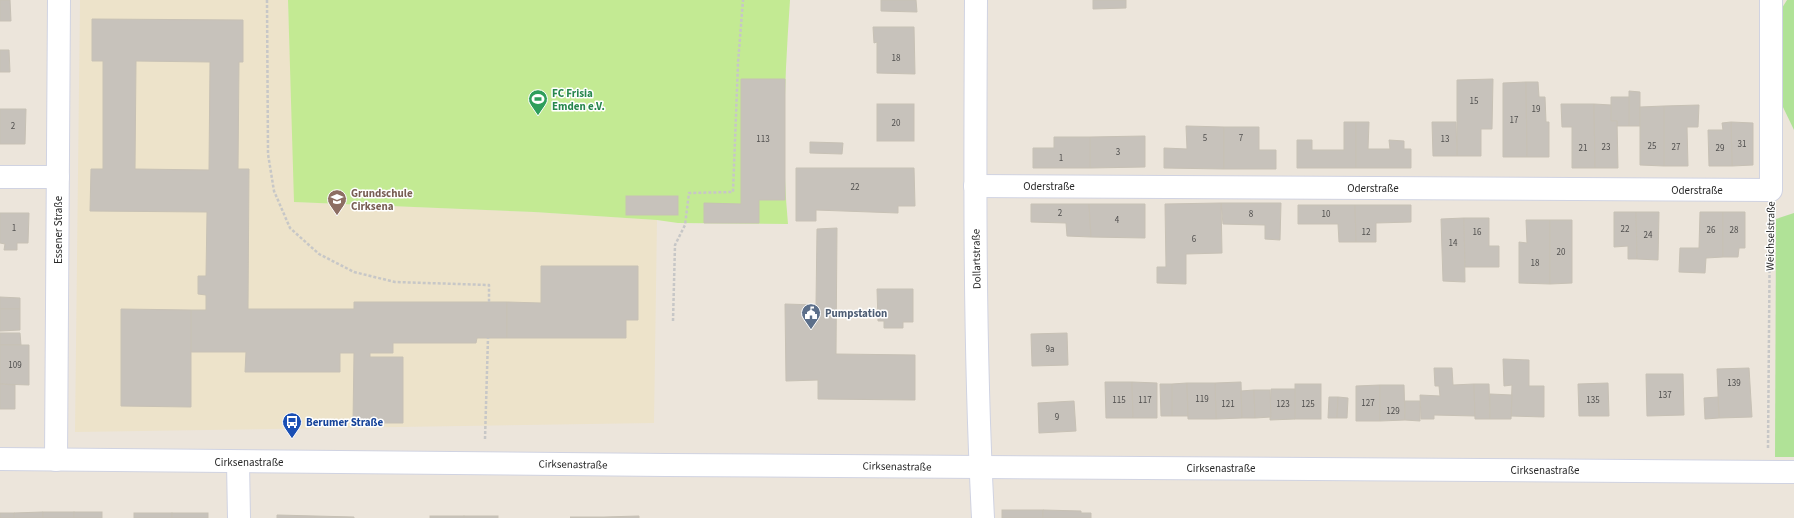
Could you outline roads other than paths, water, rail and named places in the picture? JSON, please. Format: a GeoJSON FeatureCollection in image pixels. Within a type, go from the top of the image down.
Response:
{"type":"FeatureCollection","features":[{"type":"Feature","properties":{"kind":"street","name":"Essener Straße"},"geometry":{"type":"LineString","coordinates":[[56,460],[59,0]]}},
{"type":"Feature","properties":{"kind":"street","name":"Dollartstraße"},"geometry":{"type":"LineString","coordinates":[[976,0],[975,186],[978,423],[983,518]]}},
{"type":"Feature","properties":{"kind":"street","name":"Weichselstraße"},"geometry":{"type":"LineString","coordinates":[[1771,0],[1771,190]]}},
{"type":"Feature","properties":{"kind":"street"},"geometry":{"type":"LineString","coordinates":[[0,178],[58,177]]}},
{"type":"Feature","properties":{"kind":"street","name":"Oderstraße"},"geometry":{"type":"LineString","coordinates":[[975,186],[1771,190]]}},
{"type":"Feature","properties":{"kind":"street","name":"Cirksenastraße"},"geometry":{"type":"LineString","coordinates":[[0,459],[238,462],[1794,472]]}},
{"type":"Feature","properties":{"kind":"street"},"geometry":{"type":"LineString","coordinates":[[238,462],[239,518]]}},
{"type":"Feature","properties":{"kind":"place","name":"FC Frisia Emden e.V."},"geometry":{"type":"Point","coordinates":[538,116]}},
{"type":"Feature","properties":{"kind":"place","name":"Grundschule Cirksena"},"geometry":{"type":"Point","coordinates":[337,216]}},
{"type":"Feature","properties":{"kind":"place","name":"Pumpstation"},"geometry":{"type":"Point","coordinates":[811,330]}},
{"type":"Feature","properties":{"kind":"place","name":"Berumer Straße"},"geometry":{"type":"Point","coordinates":[292,439]}}]}
